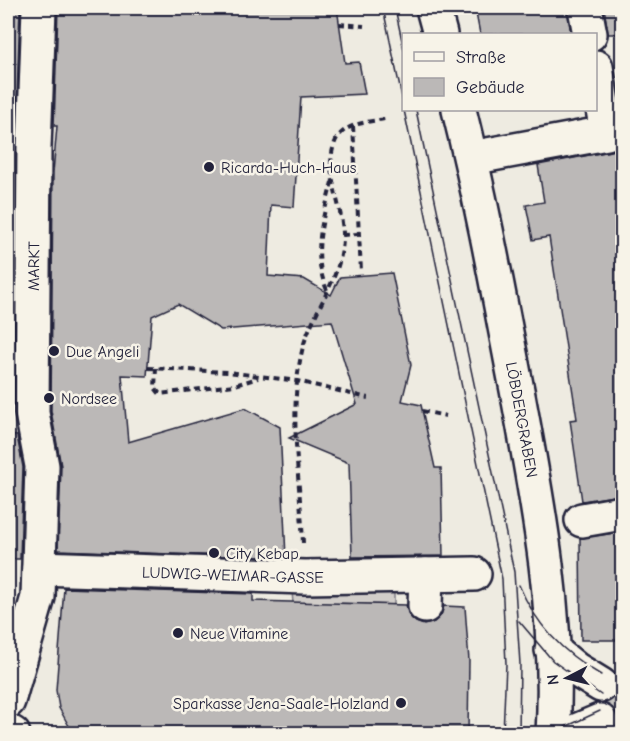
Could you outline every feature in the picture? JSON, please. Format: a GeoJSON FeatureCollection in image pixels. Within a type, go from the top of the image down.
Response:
{"type":"FeatureCollection","features":[{"type":"Feature","properties":{"kind":"street","name":"MARKT"},"geometry":{"type":"LineString","coordinates":[[8,702],[38,597],[42,466],[20,413],[21,149],[39,8]]}},
{"type":"Feature","properties":{"kind":"street"},"geometry":{"type":"LineString","coordinates":[[433,8],[440,33]]}},
{"type":"Feature","properties":{"kind":"street"},"geometry":{"type":"LineString","coordinates":[[585,8],[590,33]]}},
{"type":"Feature","properties":{"kind":"street"},"geometry":{"type":"LineString","coordinates":[[471,158],[608,133],[597,72]]}},
{"type":"Feature","properties":{"kind":"street","name":"LÖBDERGRABEN"},"geometry":{"type":"LineString","coordinates":[[459,111],[471,158],[538,499],[548,583],[554,734]]}},
{"type":"Feature","properties":{"kind":"street"},"geometry":{"type":"LineString","coordinates":[[582,520],[622,513]]}},
{"type":"Feature","properties":{"kind":"street","name":"LUDWIG-WEIMAR-GASSE"},"geometry":{"type":"LineString","coordinates":[[39,568],[305,577],[425,591],[474,574]]}},
{"type":"Feature","properties":{"kind":"street"},"geometry":{"type":"LineString","coordinates":[[552,650],[575,669],[601,685]]}},
{"type":"Feature","properties":{"kind":"street"},"geometry":{"type":"LineString","coordinates":[[569,734],[600,721]]}},
{"type":"Feature","properties":{"kind":"street"},"geometry":{"type":"LineString","coordinates":[[8,731],[12,734]]}},
{"type":"Feature","properties":{"kind":"path"},"geometry":{"type":"LineString","coordinates":[[339,24],[364,26]]}},
{"type":"Feature","properties":{"kind":"path"},"geometry":{"type":"LineString","coordinates":[[305,577],[297,431],[297,381],[302,349],[335,272],[343,235],[333,175],[333,153],[336,140],[342,132],[353,126],[385,119]]}},
{"type":"Feature","properties":{"kind":"path"},"geometry":{"type":"LineString","coordinates":[[353,126],[361,271]]}},
{"type":"Feature","properties":{"kind":"path"},"geometry":{"type":"LineString","coordinates":[[327,290],[321,268],[319,242],[323,213],[333,175]]}},
{"type":"Feature","properties":{"kind":"path"},"geometry":{"type":"LineString","coordinates":[[343,235],[359,234]]}},
{"type":"Feature","properties":{"kind":"path"},"geometry":{"type":"LineString","coordinates":[[148,368],[297,381],[368,398]]}},
{"type":"Feature","properties":{"kind":"path"},"geometry":{"type":"LineString","coordinates":[[156,368],[155,388],[160,394],[235,385],[262,377]]}},
{"type":"Feature","properties":{"kind":"path"},"geometry":{"type":"LineString","coordinates":[[422,411],[446,416]]}},
{"type":"Feature","properties":{"kind":"shaded area"},"geometry":{"type":"Polygon","coordinates":[[[292,591],[394,592],[394,605],[342,603],[345,664],[298,665],[292,591]]]}},
{"type":"Feature","properties":{"kind":"building"},"geometry":{"type":"Polygon","coordinates":[[[8,8],[20,8],[16,128],[8,128],[8,8]]]}},
{"type":"Feature","properties":{"kind":"building"},"geometry":{"type":"Polygon","coordinates":[[[58,8],[337,8],[345,63],[359,62],[365,94],[301,97],[294,207],[271,205],[268,276],[304,279],[331,295],[340,277],[392,273],[411,365],[402,401],[421,405],[435,468],[441,468],[443,556],[352,557],[349,463],[289,438],[357,404],[332,321],[221,330],[178,304],[152,316],[147,376],[122,375],[128,442],[245,408],[280,427],[286,558],[58,550],[61,466],[51,411],[53,173],[57,126],[54,126],[58,8]]]}},
{"type":"Feature","properties":{"kind":"building"},"geometry":{"type":"Polygon","coordinates":[[[475,8],[567,8],[571,33],[480,33],[475,8]]]}},
{"type":"Feature","properties":{"kind":"building"},"geometry":{"type":"Polygon","coordinates":[[[604,8],[622,8],[622,34],[608,34],[604,8]]]}},
{"type":"Feature","properties":{"kind":"building"},"geometry":{"type":"Polygon","coordinates":[[[622,144],[622,495],[582,501],[570,420],[577,419],[549,237],[533,240],[526,205],[544,202],[538,165],[610,151],[622,144]]]}},
{"type":"Feature","properties":{"kind":"building"},"geometry":{"type":"Polygon","coordinates":[[[8,435],[17,436],[23,467],[20,559],[8,559],[8,435]]]}},
{"type":"Feature","properties":{"kind":"building"},"geometry":{"type":"Polygon","coordinates":[[[622,532],[622,640],[581,640],[580,538],[622,532]]]}},
{"type":"Feature","properties":{"kind":"building"},"geometry":{"type":"Polygon","coordinates":[[[64,588],[253,594],[253,601],[406,605],[409,615],[416,622],[424,625],[434,622],[441,615],[444,606],[465,607],[469,661],[468,734],[89,734],[69,726],[59,708],[56,690],[64,588]]]}},
{"type":"Feature","properties":{"kind":"tunnel"},"geometry":{"type":"LineString","coordinates":[[601,685],[622,694]]}},
{"type":"Feature","properties":{"kind":"tram line"},"geometry":{"type":"LineString","coordinates":[[383,8],[402,98]]}},
{"type":"Feature","properties":{"kind":"tram line"},"geometry":{"type":"LineString","coordinates":[[395,8],[402,41]]}},
{"type":"Feature","properties":{"kind":"tram line"},"geometry":{"type":"LineString","coordinates":[[404,111],[502,579],[506,664],[503,734]]}},
{"type":"Feature","properties":{"kind":"tram line"},"geometry":{"type":"LineString","coordinates":[[416,111],[514,572],[520,664],[519,734]]}},
{"type":"Feature","properties":{"kind":"tram line"},"geometry":{"type":"LineString","coordinates":[[519,585],[534,613],[552,638],[575,658],[601,675]]}},
{"type":"Feature","properties":{"kind":"tram line"},"geometry":{"type":"LineString","coordinates":[[519,621],[553,661],[601,695]]}},
{"type":"Feature","properties":{"kind":"tram line"},"geometry":{"type":"LineString","coordinates":[[550,734],[600,711]]}},
{"type":"Feature","properties":{"kind":"tram line"},"geometry":{"type":"LineString","coordinates":[[589,734],[600,730]]}},
{"type":"Feature","properties":{"kind":"place","name":"Ricarda-Huch-Haus"},"geometry":{"type":"Point","coordinates":[209,167]}},
{"type":"Feature","properties":{"kind":"place","name":"Due Angeli"},"geometry":{"type":"Point","coordinates":[54,351]}},
{"type":"Feature","properties":{"kind":"place","name":"Nordsee"},"geometry":{"type":"Point","coordinates":[49,398]}},
{"type":"Feature","properties":{"kind":"place","name":"City Kebap"},"geometry":{"type":"Point","coordinates":[214,553]}},
{"type":"Feature","properties":{"kind":"place","name":"Neue Vitamine"},"geometry":{"type":"Point","coordinates":[178,633]}},
{"type":"Feature","properties":{"kind":"place","name":"Sparkasse Jena-Saale-Holzland"},"geometry":{"type":"Point","coordinates":[401,703]}}]}
